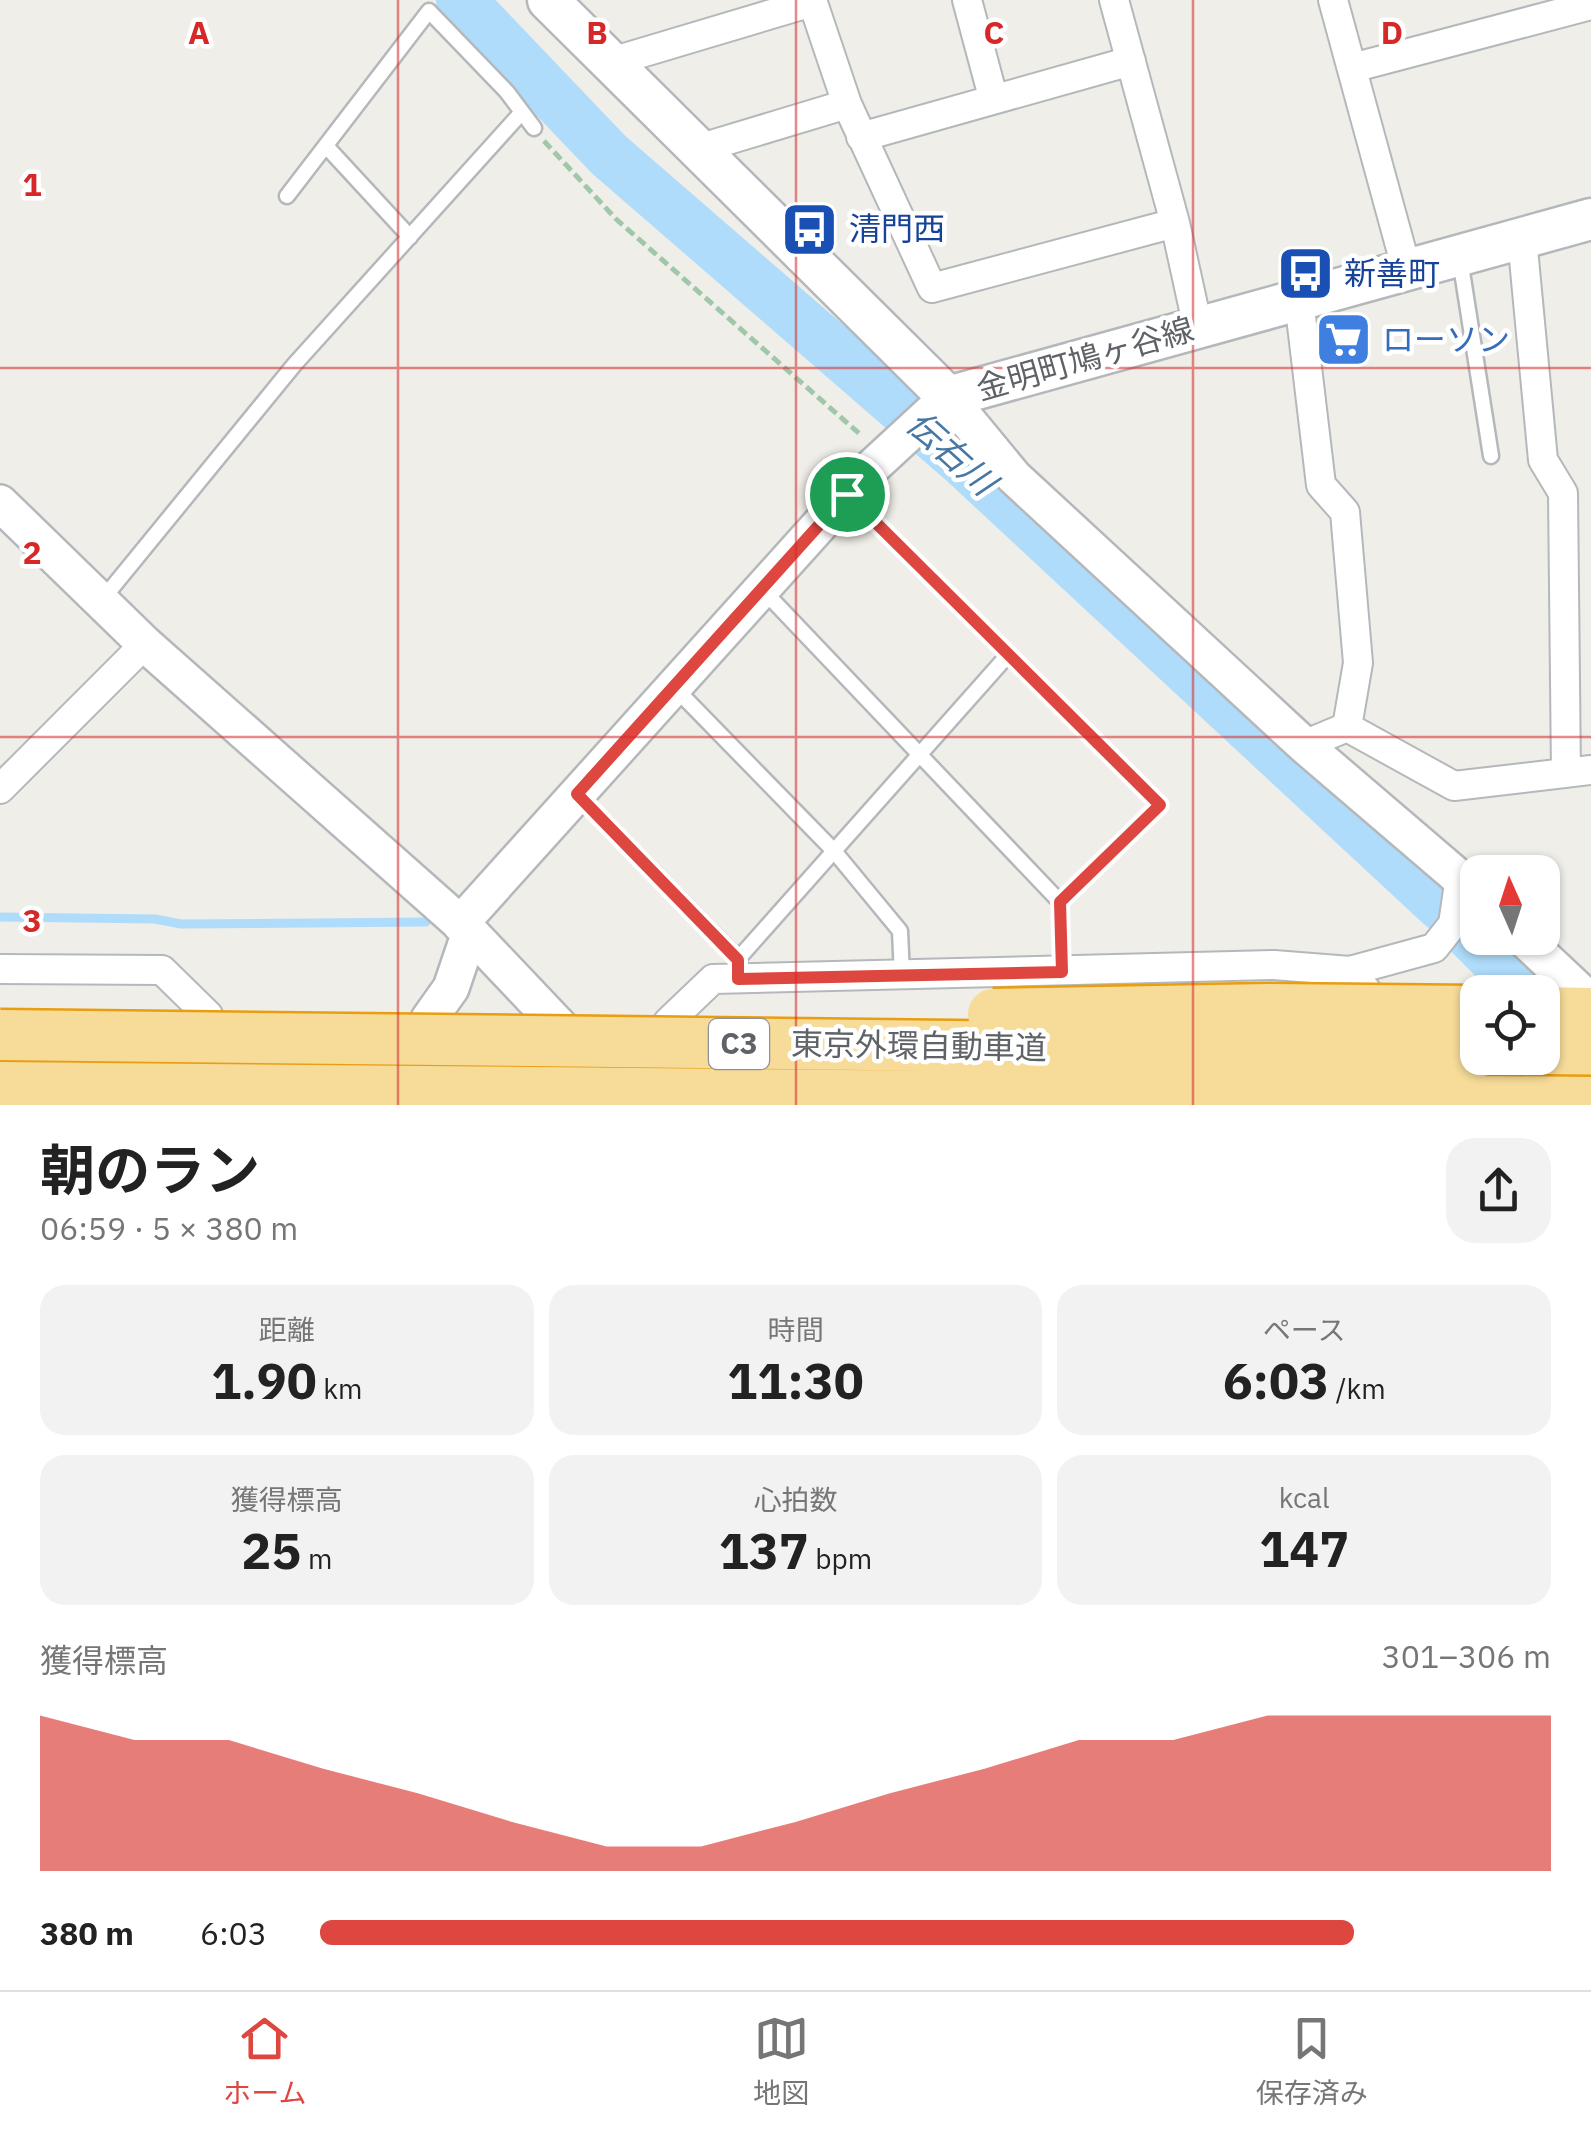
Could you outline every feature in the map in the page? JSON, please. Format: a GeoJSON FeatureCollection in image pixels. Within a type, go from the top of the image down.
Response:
{"type":"FeatureCollection","features":[{"type":"Feature","properties":{"kind":"highway"},"geometry":{"type":"LineString","coordinates":[[534,1041],[881,1016],[1269,1009],[1460,1011]]}},
{"type":"Feature","properties":{"kind":"highway"},"geometry":{"type":"LineString","coordinates":[[1560,1012],[1591,1012]]}},
{"type":"Feature","properties":{"kind":"highway","name":"東京外環自動車道"},"geometry":{"type":"LineString","coordinates":[[0,1035],[1460,1052]]}},
{"type":"Feature","properties":{"kind":"highway"},"geometry":{"type":"LineString","coordinates":[[1560,1053],[1591,1054]]}},
{"type":"Feature","properties":{"kind":"highway"},"geometry":{"type":"LineString","coordinates":[[0,1088],[206,1105]]}},
{"type":"Feature","properties":{"kind":"highway","name":"東京外環自動車道"},"geometry":{"type":"LineString","coordinates":[[0,1088],[1591,1102]]}},
{"type":"Feature","properties":{"kind":"main road","name":"金明町鳩ヶ谷線"},"geometry":{"type":"LineString","coordinates":[[548,0],[948,397],[1591,219]]}},
{"type":"Feature","properties":{"kind":"street"},"geometry":{"type":"LineString","coordinates":[[967,0],[993,96]]}},
{"type":"Feature","properties":{"kind":"street"},"geometry":{"type":"LineString","coordinates":[[1114,0],[1176,223],[1198,328]]}},
{"type":"Feature","properties":{"kind":"street"},"geometry":{"type":"LineString","coordinates":[[1333,0],[1407,270]]}},
{"type":"Feature","properties":{"kind":"street"},"geometry":{"type":"LineString","coordinates":[[610,62],[812,1],[847,104],[932,288],[1176,223]]}},
{"type":"Feature","properties":{"kind":"street"},"geometry":{"type":"LineString","coordinates":[[1352,68],[1512,12],[1591,4]]}},
{"type":"Feature","properties":{"kind":"street"},"geometry":{"type":"LineString","coordinates":[[862,137],[993,96],[1130,60]]}},
{"type":"Feature","properties":{"kind":"street"},"geometry":{"type":"LineString","coordinates":[[698,149],[847,104]]}},
{"type":"Feature","properties":{"kind":"street"},"geometry":{"type":"LineString","coordinates":[[1348,726],[1454,786],[1579,772],[1563,492],[1543,460],[1522,238]]}},
{"type":"Feature","properties":{"kind":"street"},"geometry":{"type":"LineString","coordinates":[[1298,300],[1320,484],[1345,512],[1358,663],[1348,726]]}},
{"type":"Feature","properties":{"kind":"street"},"geometry":{"type":"LineString","coordinates":[[429,1018],[451,988],[465,928],[577,794],[884,453],[948,397],[1014,476],[1304,745],[1460,878]]}},
{"type":"Feature","properties":{"kind":"street"},"geometry":{"type":"LineString","coordinates":[[0,503],[145,644],[465,928],[632,1105]]}},
{"type":"Feature","properties":{"kind":"street"},"geometry":{"type":"LineString","coordinates":[[0,789],[145,644]]}},
{"type":"Feature","properties":{"kind":"street"},"geometry":{"type":"LineString","coordinates":[[1304,745],[1348,726]]}},
{"type":"Feature","properties":{"kind":"street"},"geometry":{"type":"LineString","coordinates":[[668,1022],[713,979],[738,969],[902,977],[1274,965],[1350,971],[1434,948],[1454,924],[1460,909]]}},
{"type":"Feature","properties":{"kind":"street"},"geometry":{"type":"LineString","coordinates":[[1541,955],[1591,1002]]}},
{"type":"Feature","properties":{"kind":"street"},"geometry":{"type":"LineString","coordinates":[[0,969],[162,970],[208,1015]]}},
{"type":"Feature","properties":{"kind":"street"},"geometry":{"type":"LineString","coordinates":[[1350,971],[1399,1030]]}},
{"type":"Feature","properties":{"kind":"lane"},"geometry":{"type":"LineString","coordinates":[[287,196],[429,11],[534,128]]}},
{"type":"Feature","properties":{"kind":"lane"},"geometry":{"type":"LineString","coordinates":[[100,601],[294,365],[522,112]]}},
{"type":"Feature","properties":{"kind":"lane"},"geometry":{"type":"LineString","coordinates":[[326,146],[410,236]]}},
{"type":"Feature","properties":{"kind":"lane"},"geometry":{"type":"LineString","coordinates":[[1460,256],[1492,456]]}},
{"type":"Feature","properties":{"kind":"lane"},"geometry":{"type":"LineString","coordinates":[[847,494],[1160,805],[1060,902]]}},
{"type":"Feature","properties":{"kind":"lane"},"geometry":{"type":"LineString","coordinates":[[761,589],[1060,902],[1062,972]]}},
{"type":"Feature","properties":{"kind":"lane"},"geometry":{"type":"LineString","coordinates":[[577,794],[738,969],[834,850],[1008,655]]}},
{"type":"Feature","properties":{"kind":"lane"},"geometry":{"type":"LineString","coordinates":[[674,686],[834,850],[900,931],[902,977]]}},
{"type":"Feature","properties":{"kind":"path"},"geometry":{"type":"LineString","coordinates":[[534,128],[565,168],[616,219],[884,453]]}},
{"type":"Feature","properties":{"kind":"waterway","name":"伝右川"},"geometry":{"type":"LineString","coordinates":[[461,0],[609,155],[961,460],[1441,906]]}},
{"type":"Feature","properties":{"kind":"waterway"},"geometry":{"type":"LineString","coordinates":[[0,917],[155,919],[181,924],[426,922]]}},
{"type":"Feature","properties":{"kind":"waterway","name":"伝右川"},"geometry":{"type":"LineString","coordinates":[[1490,955],[1510,975]]}},
{"type":"Feature","properties":{"kind":"place","name":"清門西"},"geometry":{"type":"Point","coordinates":[810,229]}},
{"type":"Feature","properties":{"kind":"place","name":"新善町"},"geometry":{"type":"Point","coordinates":[1305,274]}},
{"type":"Feature","properties":{"kind":"place","name":"ローソン"},"geometry":{"type":"Point","coordinates":[1343,340]}},
{"type":"Feature","properties":{"kind":"route"},"geometry":{"type":"LineString","coordinates":[[847,494],[1160,805],[1060,902],[1062,972],[738,979],[738,960],[577,794],[847,494]]}}]}
